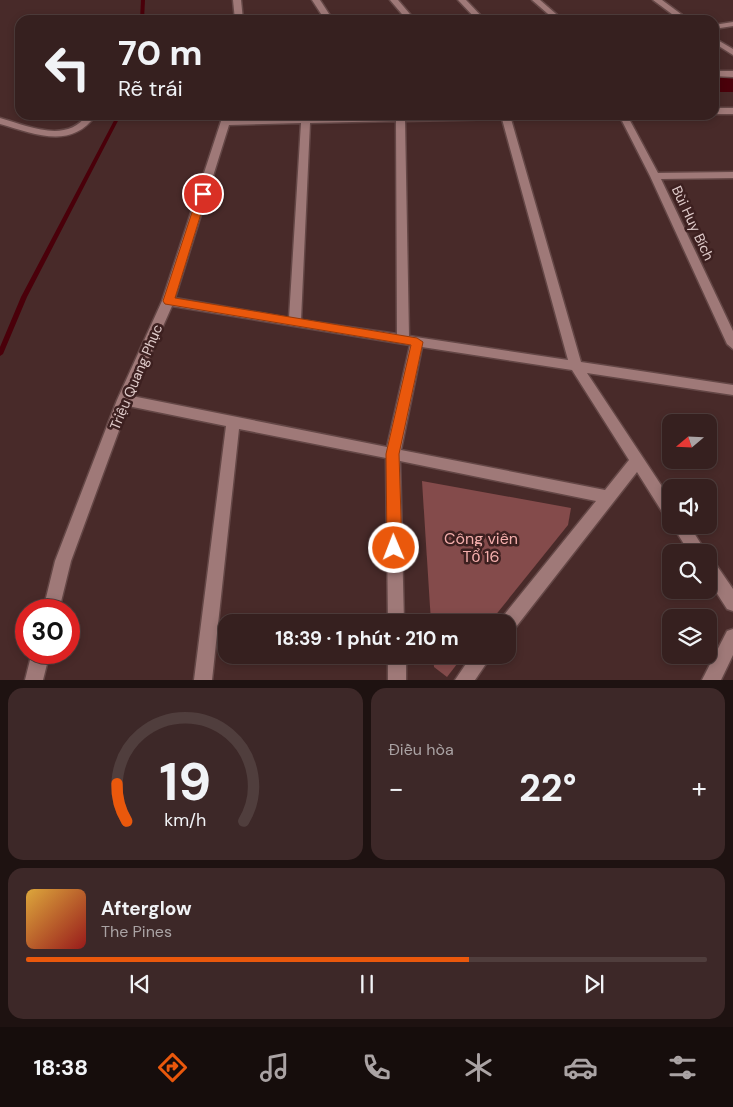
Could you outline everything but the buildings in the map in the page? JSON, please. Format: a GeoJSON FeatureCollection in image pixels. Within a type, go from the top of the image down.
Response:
{"type":"FeatureCollection","features":[{"type":"Feature","properties":{"kind":"street"},"geometry":{"type":"LineString","coordinates":[[236,0],[238,15]]}},
{"type":"Feature","properties":{"kind":"street"},"geometry":{"type":"LineString","coordinates":[[316,0],[326,15]]}},
{"type":"Feature","properties":{"kind":"street"},"geometry":{"type":"LineString","coordinates":[[394,0],[407,15]]}},
{"type":"Feature","properties":{"kind":"street"},"geometry":{"type":"LineString","coordinates":[[462,0],[476,15]]}},
{"type":"Feature","properties":{"kind":"street"},"geometry":{"type":"LineString","coordinates":[[536,0],[553,15]]}},
{"type":"Feature","properties":{"kind":"street"},"geometry":{"type":"LineString","coordinates":[[657,0],[679,15]]}},
{"type":"Feature","properties":{"kind":"street"},"geometry":{"type":"LineString","coordinates":[[719,26],[733,24]]}},
{"type":"Feature","properties":{"kind":"street"},"geometry":{"type":"LineString","coordinates":[[719,43],[733,53]]}},
{"type":"Feature","properties":{"kind":"street"},"geometry":{"type":"LineString","coordinates":[[719,74],[733,74]]}},
{"type":"Feature","properties":{"kind":"street"},"geometry":{"type":"LineString","coordinates":[[719,112],[733,111]]}},
{"type":"Feature","properties":{"kind":"street"},"geometry":{"type":"LineString","coordinates":[[0,121],[46,134],[58,134],[79,129],[87,120]]}},
{"type":"Feature","properties":{"kind":"street","name":"Triệu Quang Phục"},"geometry":{"type":"LineString","coordinates":[[54,599],[63,561],[124,400],[168,301],[225,120]]}},
{"type":"Feature","properties":{"kind":"street"},"geometry":{"type":"LineString","coordinates":[[295,323],[306,120]]}},
{"type":"Feature","properties":{"kind":"street"},"geometry":{"type":"LineString","coordinates":[[396,614],[392,454],[410,341],[400,120]]}},
{"type":"Feature","properties":{"kind":"street"},"geometry":{"type":"LineString","coordinates":[[507,120],[576,366],[662,500]]}},
{"type":"Feature","properties":{"kind":"street","name":"Bùi Huy Bích"},"geometry":{"type":"LineString","coordinates":[[626,120],[733,344]]}},
{"type":"Feature","properties":{"kind":"street"},"geometry":{"type":"LineString","coordinates":[[654,176],[733,175]]}},
{"type":"Feature","properties":{"kind":"street"},"geometry":{"type":"LineString","coordinates":[[168,301],[295,323],[733,390]]}},
{"type":"Feature","properties":{"kind":"street"},"geometry":{"type":"LineString","coordinates":[[124,400],[608,497]]}},
{"type":"Feature","properties":{"kind":"street"},"geometry":{"type":"LineString","coordinates":[[203,680],[233,422]]}},
{"type":"Feature","properties":{"kind":"street"},"geometry":{"type":"LineString","coordinates":[[515,614],[636,462]]}},
{"type":"Feature","properties":{"kind":"street"},"geometry":{"type":"LineString","coordinates":[[717,580],[733,603]]}},
{"type":"Feature","properties":{"kind":"street"},"geometry":{"type":"LineString","coordinates":[[711,680],[733,637]]}},
{"type":"Feature","properties":{"kind":"street"},"geometry":{"type":"LineString","coordinates":[[34,680],[38,664]]}},
{"type":"Feature","properties":{"kind":"street"},"geometry":{"type":"LineString","coordinates":[[397,664],[397,680]]}},
{"type":"Feature","properties":{"kind":"street"},"geometry":{"type":"LineString","coordinates":[[464,680],[476,664]]}},
{"type":"Feature","properties":{"kind":"green space","name":"Công viên Tổ 16"},"geometry":{"type":"Polygon","coordinates":[[[422,481],[571,508],[568,525],[496,614],[430,614],[422,481]]]}},
{"type":"Feature","properties":{"kind":"green space"},"geometry":{"type":"Polygon","coordinates":[[[434,664],[457,664],[447,677],[434,667],[434,664]]]}},
{"type":"Feature","properties":{"kind":"waterway"},"geometry":{"type":"LineString","coordinates":[[142,15],[143,0]]}},
{"type":"Feature","properties":{"kind":"waterway"},"geometry":{"type":"LineString","coordinates":[[719,84],[733,84]]}},
{"type":"Feature","properties":{"kind":"waterway"},"geometry":{"type":"LineString","coordinates":[[0,354],[24,297],[116,120]]}},
{"type":"Feature","properties":{"kind":"route"},"geometry":{"type":"LineString","coordinates":[[203,194],[168,301],[417,342],[392,454],[394,548]]}}]}
